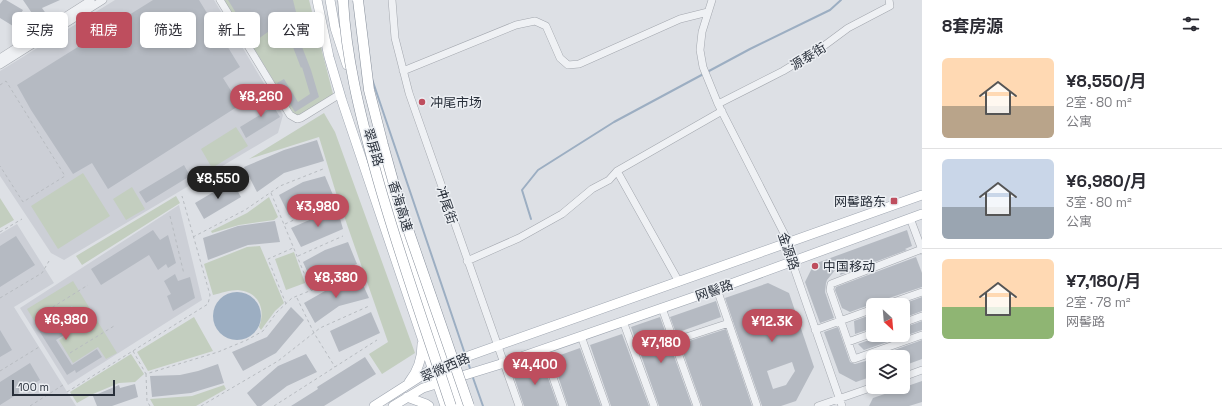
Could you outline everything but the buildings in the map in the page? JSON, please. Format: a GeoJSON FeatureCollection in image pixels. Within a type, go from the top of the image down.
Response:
{"type":"FeatureCollection","features":[{"type":"Feature","properties":{"kind":"highway","name":"香海高速"},"geometry":{"type":"LineString","coordinates":[[343,0],[347,47],[355,92],[369,146],[386,209],[451,406]]}},
{"type":"Feature","properties":{"kind":"highway","name":"香海高速"},"geometry":{"type":"LineString","coordinates":[[358,0],[369,90],[383,145],[400,206],[469,406]]}},
{"type":"Feature","properties":{"kind":"main road","name":"翠屏路"},"geometry":{"type":"LineString","coordinates":[[317,0],[328,57],[445,406]]}},
{"type":"Feature","properties":{"kind":"main road","name":"翠屏路"},"geometry":{"type":"LineString","coordinates":[[330,0],[335,28],[360,102],[392,207],[460,406]]}},
{"type":"Feature","properties":{"kind":"main road","name":"翠微西路"},"geometry":{"type":"LineString","coordinates":[[374,406],[432,370],[498,345],[922,195]]}},
{"type":"Feature","properties":{"kind":"main road","name":"网髻路"},"geometry":{"type":"LineString","coordinates":[[504,362],[717,289],[922,214]]}},
{"type":"Feature","properties":{"kind":"main road"},"geometry":{"type":"LineString","coordinates":[[402,388],[412,378],[419,366],[422,354],[422,336]]}},
{"type":"Feature","properties":{"kind":"main road","name":"翠微西路"},"geometry":{"type":"LineString","coordinates":[[393,406],[423,388],[504,362]]}},
{"type":"Feature","properties":{"kind":"main road"},"geometry":{"type":"LineString","coordinates":[[407,397],[429,406]]}},
{"type":"Feature","properties":{"kind":"street"},"geometry":{"type":"LineString","coordinates":[[0,58],[91,0]]}},
{"type":"Feature","properties":{"kind":"street"},"geometry":{"type":"LineString","coordinates":[[0,66],[103,0]]}},
{"type":"Feature","properties":{"kind":"street"},"geometry":{"type":"LineString","coordinates":[[220,0],[290,115],[297,119],[301,118],[340,94]]}},
{"type":"Feature","properties":{"kind":"street","name":"冲尾街"},"geometry":{"type":"LineString","coordinates":[[392,0],[395,38],[409,93],[519,406]]}},
{"type":"Feature","properties":{"kind":"street","name":"金源路"},"geometry":{"type":"LineString","coordinates":[[712,0],[702,32],[700,50],[703,69],[718,104],[789,243],[792,262],[840,402]]}},
{"type":"Feature","properties":{"kind":"street","name":"源泰街"},"geometry":{"type":"LineString","coordinates":[[718,104],[783,71],[821,48],[848,28],[890,6],[889,0]]}},
{"type":"Feature","properties":{"kind":"street"},"geometry":{"type":"LineString","coordinates":[[403,71],[516,25],[535,21],[546,26],[560,58],[568,65],[579,64],[680,18],[708,12]]}},
{"type":"Feature","properties":{"kind":"street"},"geometry":{"type":"LineString","coordinates":[[467,261],[519,238],[562,214],[592,189],[609,180],[617,171],[722,111]]}},
{"type":"Feature","properties":{"kind":"street"},"geometry":{"type":"LineString","coordinates":[[617,171],[679,282]]}},
{"type":"Feature","properties":{"kind":"street"},"geometry":{"type":"LineString","coordinates":[[910,218],[922,249],[831,284],[830,290],[854,359],[922,335]]}},
{"type":"Feature","properties":{"kind":"street"},"geometry":{"type":"LineString","coordinates":[[717,289],[757,406]]}},
{"type":"Feature","properties":{"kind":"street"},"geometry":{"type":"LineString","coordinates":[[905,298],[922,292]]}},
{"type":"Feature","properties":{"kind":"street"},"geometry":{"type":"LineString","coordinates":[[662,308],[697,406]]}},
{"type":"Feature","properties":{"kind":"street"},"geometry":{"type":"LineString","coordinates":[[815,330],[866,312]]}},
{"type":"Feature","properties":{"kind":"street"},"geometry":{"type":"LineString","coordinates":[[910,320],[922,316]]}},
{"type":"Feature","properties":{"kind":"street"},"geometry":{"type":"LineString","coordinates":[[623,321],[654,406]]}},
{"type":"Feature","properties":{"kind":"street"},"geometry":{"type":"LineString","coordinates":[[674,341],[729,323]]}},
{"type":"Feature","properties":{"kind":"street"},"geometry":{"type":"LineString","coordinates":[[581,336],[606,406]]}},
{"type":"Feature","properties":{"kind":"street"},"geometry":{"type":"LineString","coordinates":[[848,342],[866,336]]}},
{"type":"Feature","properties":{"kind":"street"},"geometry":{"type":"LineString","coordinates":[[543,349],[564,406]]}},
{"type":"Feature","properties":{"kind":"street"},"geometry":{"type":"LineString","coordinates":[[910,374],[922,370]]}},
{"type":"Feature","properties":{"kind":"street"},"geometry":{"type":"LineString","coordinates":[[818,406],[840,402],[866,390]]}},
{"type":"Feature","properties":{"kind":"path"},"geometry":{"type":"LineString","coordinates":[[0,85],[6,81],[65,176],[23,202],[0,166]]}},
{"type":"Feature","properties":{"kind":"path"},"geometry":{"type":"LineString","coordinates":[[193,237],[245,210],[280,186],[322,169]]}},
{"type":"Feature","properties":{"kind":"path"},"geometry":{"type":"LineString","coordinates":[[270,193],[312,290]]}},
{"type":"Feature","properties":{"kind":"path"},"geometry":{"type":"LineString","coordinates":[[67,392],[208,304],[210,295],[182,196]]}},
{"type":"Feature","properties":{"kind":"path"},"geometry":{"type":"LineString","coordinates":[[284,224],[334,202]]}},
{"type":"Feature","properties":{"kind":"path"},"geometry":{"type":"LineString","coordinates":[[170,216],[184,274]]}},
{"type":"Feature","properties":{"kind":"path"},"geometry":{"type":"LineString","coordinates":[[0,232],[22,219]]}},
{"type":"Feature","properties":{"kind":"path"},"geometry":{"type":"LineString","coordinates":[[297,256],[343,236]]}},
{"type":"Feature","properties":{"kind":"path"},"geometry":{"type":"LineString","coordinates":[[286,304],[268,259],[294,248]]}},
{"type":"Feature","properties":{"kind":"path"},"geometry":{"type":"LineString","coordinates":[[0,298],[42,273],[49,261]]}},
{"type":"Feature","properties":{"kind":"path"},"geometry":{"type":"LineString","coordinates":[[146,374],[218,352],[247,340],[263,331],[277,312],[296,296],[357,272]]}},
{"type":"Feature","properties":{"kind":"path"},"geometry":{"type":"LineString","coordinates":[[37,317],[88,285]]}},
{"type":"Feature","properties":{"kind":"path"},"geometry":{"type":"LineString","coordinates":[[296,296],[314,333],[335,367]]}},
{"type":"Feature","properties":{"kind":"path"},"geometry":{"type":"LineString","coordinates":[[201,406],[278,361],[320,328],[369,306]]}},
{"type":"Feature","properties":{"kind":"path"},"geometry":{"type":"LineString","coordinates":[[70,353],[114,326]]}},
{"type":"Feature","properties":{"kind":"path"},"geometry":{"type":"LineString","coordinates":[[274,406],[377,340]]}},
{"type":"Feature","properties":{"kind":"path"},"geometry":{"type":"LineString","coordinates":[[0,371],[39,347]]}},
{"type":"Feature","properties":{"kind":"path"},"geometry":{"type":"LineString","coordinates":[[133,351],[146,374],[147,401],[150,406]]}},
{"type":"Feature","properties":{"kind":"path"},"geometry":{"type":"LineString","coordinates":[[30,406],[63,385]]}},
{"type":"Feature","properties":{"kind":"shaded area"},"geometry":{"type":"Polygon","coordinates":[[[115,0],[214,0],[221,12],[204,12],[204,48],[243,48],[283,115],[278,133],[64,260],[51,253],[0,176],[0,71],[37,48],[68,48],[68,29],[76,24],[76,48],[132,48],[132,12],[96,12],[115,0]]]}},
{"type":"Feature","properties":{"kind":"shaded area"},"geometry":{"type":"Polygon","coordinates":[[[179,205],[202,300],[68,385],[20,308],[179,205]]]}},
{"type":"Feature","properties":{"kind":"shaded area"},"geometry":{"type":"Polygon","coordinates":[[[17,224],[54,283],[14,307],[76,406],[0,406],[0,234],[17,224]]]}},
{"type":"Feature","properties":{"kind":"green space"},"geometry":{"type":"Polygon","coordinates":[[[224,0],[309,0],[312,12],[268,12],[268,48],[321,48],[333,94],[296,117],[254,48],[260,48],[260,12],[231,12],[224,0]]]}},
{"type":"Feature","properties":{"kind":"green space"},"geometry":{"type":"Polygon","coordinates":[[[324,113],[335,132],[415,353],[382,374],[369,354],[388,342],[336,193],[319,137],[249,159],[324,113]]]}},
{"type":"Feature","properties":{"kind":"green space"},"geometry":{"type":"Polygon","coordinates":[[[236,127],[248,146],[212,168],[201,149],[236,127]]]}},
{"type":"Feature","properties":{"kind":"green space"},"geometry":{"type":"Polygon","coordinates":[[[83,173],[110,216],[58,249],[31,206],[83,173]]]}},
{"type":"Feature","properties":{"kind":"green space"},"geometry":{"type":"Polygon","coordinates":[[[132,187],[145,209],[126,220],[113,199],[132,187]]]}},
{"type":"Feature","properties":{"kind":"green space"},"geometry":{"type":"Polygon","coordinates":[[[176,196],[180,203],[82,265],[76,256],[176,196]]]}},
{"type":"Feature","properties":{"kind":"green space"},"geometry":{"type":"Polygon","coordinates":[[[269,197],[278,217],[274,220],[239,225],[212,233],[211,231],[247,213],[269,197]]]}},
{"type":"Feature","properties":{"kind":"green space"},"geometry":{"type":"Polygon","coordinates":[[[0,198],[14,220],[0,228],[0,198]]]}},
{"type":"Feature","properties":{"kind":"green space"},"geometry":{"type":"Polygon","coordinates":[[[260,246],[284,303],[275,311],[261,330],[259,327],[262,314],[259,302],[256,298],[245,291],[238,290],[213,295],[204,264],[247,247],[260,246]]]}},
{"type":"Feature","properties":{"kind":"green space"},"geometry":{"type":"Polygon","coordinates":[[[294,252],[305,283],[286,290],[275,259],[294,252]]]}},
{"type":"Feature","properties":{"kind":"green space"},"geometry":{"type":"Polygon","coordinates":[[[73,281],[117,353],[106,359],[98,347],[73,363],[59,340],[84,325],[72,306],[38,327],[27,309],[73,281]]]}},
{"type":"Feature","properties":{"kind":"green space"},"geometry":{"type":"Polygon","coordinates":[[[194,317],[213,351],[148,371],[137,352],[194,317]]]}},
{"type":"Feature","properties":{"kind":"green space"},"geometry":{"type":"Polygon","coordinates":[[[131,354],[144,374],[135,382],[119,383],[93,394],[77,403],[70,392],[131,354]]]}},
{"type":"Feature","properties":{"kind":"green space"},"geometry":{"type":"Polygon","coordinates":[[[224,385],[226,389],[196,406],[154,406],[150,399],[192,396],[224,385]]]}},
{"type":"Feature","properties":{"kind":"water"},"geometry":{"type":"Polygon","coordinates":[[[237,292],[246,294],[254,299],[259,307],[261,316],[259,325],[254,333],[246,338],[237,340],[228,338],[220,333],[215,325],[213,316],[215,307],[220,299],[228,294],[237,292]]]}},
{"type":"Feature","properties":{"kind":"waterway"},"geometry":{"type":"LineString","coordinates":[[531,219],[522,190],[538,170],[614,122],[750,49],[830,10],[841,0]]}},
{"type":"Feature","properties":{"kind":"waterway"},"geometry":{"type":"LineString","coordinates":[[372,79],[465,354]]}},
{"type":"Feature","properties":{"kind":"waterway"},"geometry":{"type":"LineString","coordinates":[[467,360],[471,371]]}},
{"type":"Feature","properties":{"kind":"waterway"},"geometry":{"type":"LineString","coordinates":[[472,375],[483,406]]}},
{"type":"Feature","properties":{"kind":"place","name":"冲尾市场"},"geometry":{"type":"Point","coordinates":[422,102]}},
{"type":"Feature","properties":{"kind":"place","name":"网髻路东"},"geometry":{"type":"Point","coordinates":[894,201]}},
{"type":"Feature","properties":{"kind":"place","name":"中国移动"},"geometry":{"type":"Point","coordinates":[815,266]}}]}
